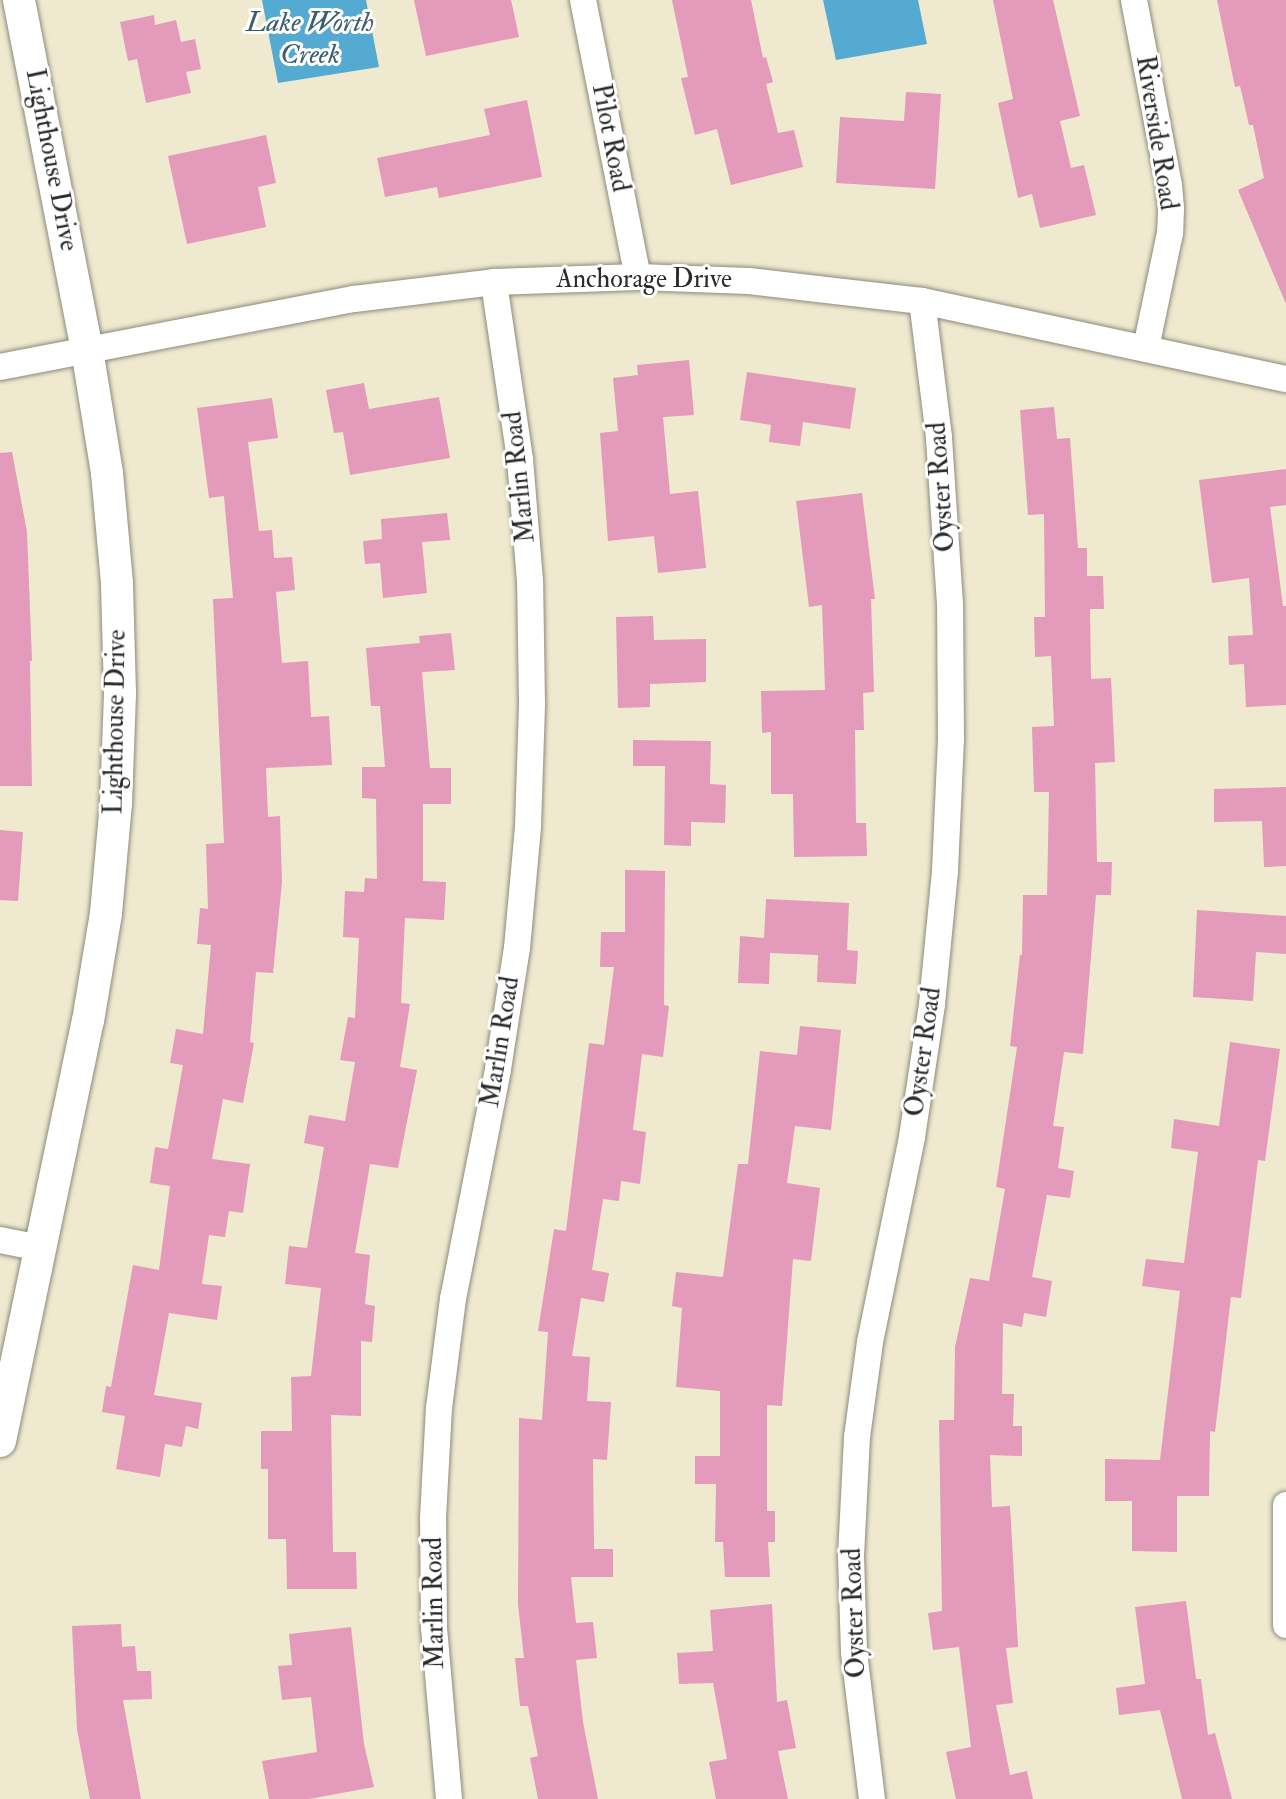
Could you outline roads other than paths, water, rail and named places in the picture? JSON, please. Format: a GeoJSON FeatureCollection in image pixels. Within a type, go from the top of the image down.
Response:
{"type":"FeatureCollection","features":[{"type":"Feature","properties":{"kind":"street","name":"Lighthouse Drive"},"geometry":{"type":"LineString","coordinates":[[0,1441],[88,1021],[106,913],[116,803],[120,693],[117,583],[107,473],[87,350],[19,0]]}},
{"type":"Feature","properties":{"kind":"street","name":"Pilot Road"},"geometry":{"type":"LineString","coordinates":[[583,0],[638,276]]}},
{"type":"Feature","properties":{"kind":"street","name":"Riverside Road"},"geometry":{"type":"LineString","coordinates":[[1134,0],[1170,185],[1171,209],[1170,233],[1146,348]]}},
{"type":"Feature","properties":{"kind":"street","name":"Anchorage Drive"},"geometry":{"type":"LineString","coordinates":[[0,368],[354,299],[494,282],[638,276],[749,281],[858,291],[922,301],[1286,379]]}},
{"type":"Feature","properties":{"kind":"street","name":"Marlin Road"},"geometry":{"type":"LineString","coordinates":[[449,1799],[440,1724],[434,1627],[433,1518],[439,1408],[453,1298],[498,1069],[517,948],[528,826],[532,703],[530,580],[520,459],[494,282]]}},
{"type":"Feature","properties":{"kind":"street","name":"Oyster Road"},"geometry":{"type":"LineString","coordinates":[[872,1799],[854,1652],[851,1556],[858,1437],[870,1342],[912,1136],[932,1004],[945,871],[951,738],[950,604],[943,492],[922,301]]}},
{"type":"Feature","properties":{"kind":"street"},"geometry":{"type":"LineString","coordinates":[[0,1240],[40,1248]]}},
{"type":"Feature","properties":{"kind":"street"},"geometry":{"type":"LineString","coordinates":[[1286,1506],[1286,1625]]}},
{"type":"Feature","properties":{"kind":"water","name":"Lake Worth Creek"},"geometry":{"type":"Polygon","coordinates":[[[262,0],[366,0],[379,67],[278,83],[262,0]]]}},
{"type":"Feature","properties":{"kind":"water"},"geometry":{"type":"Polygon","coordinates":[[[823,0],[918,0],[927,44],[836,60],[823,0]]]}}]}
